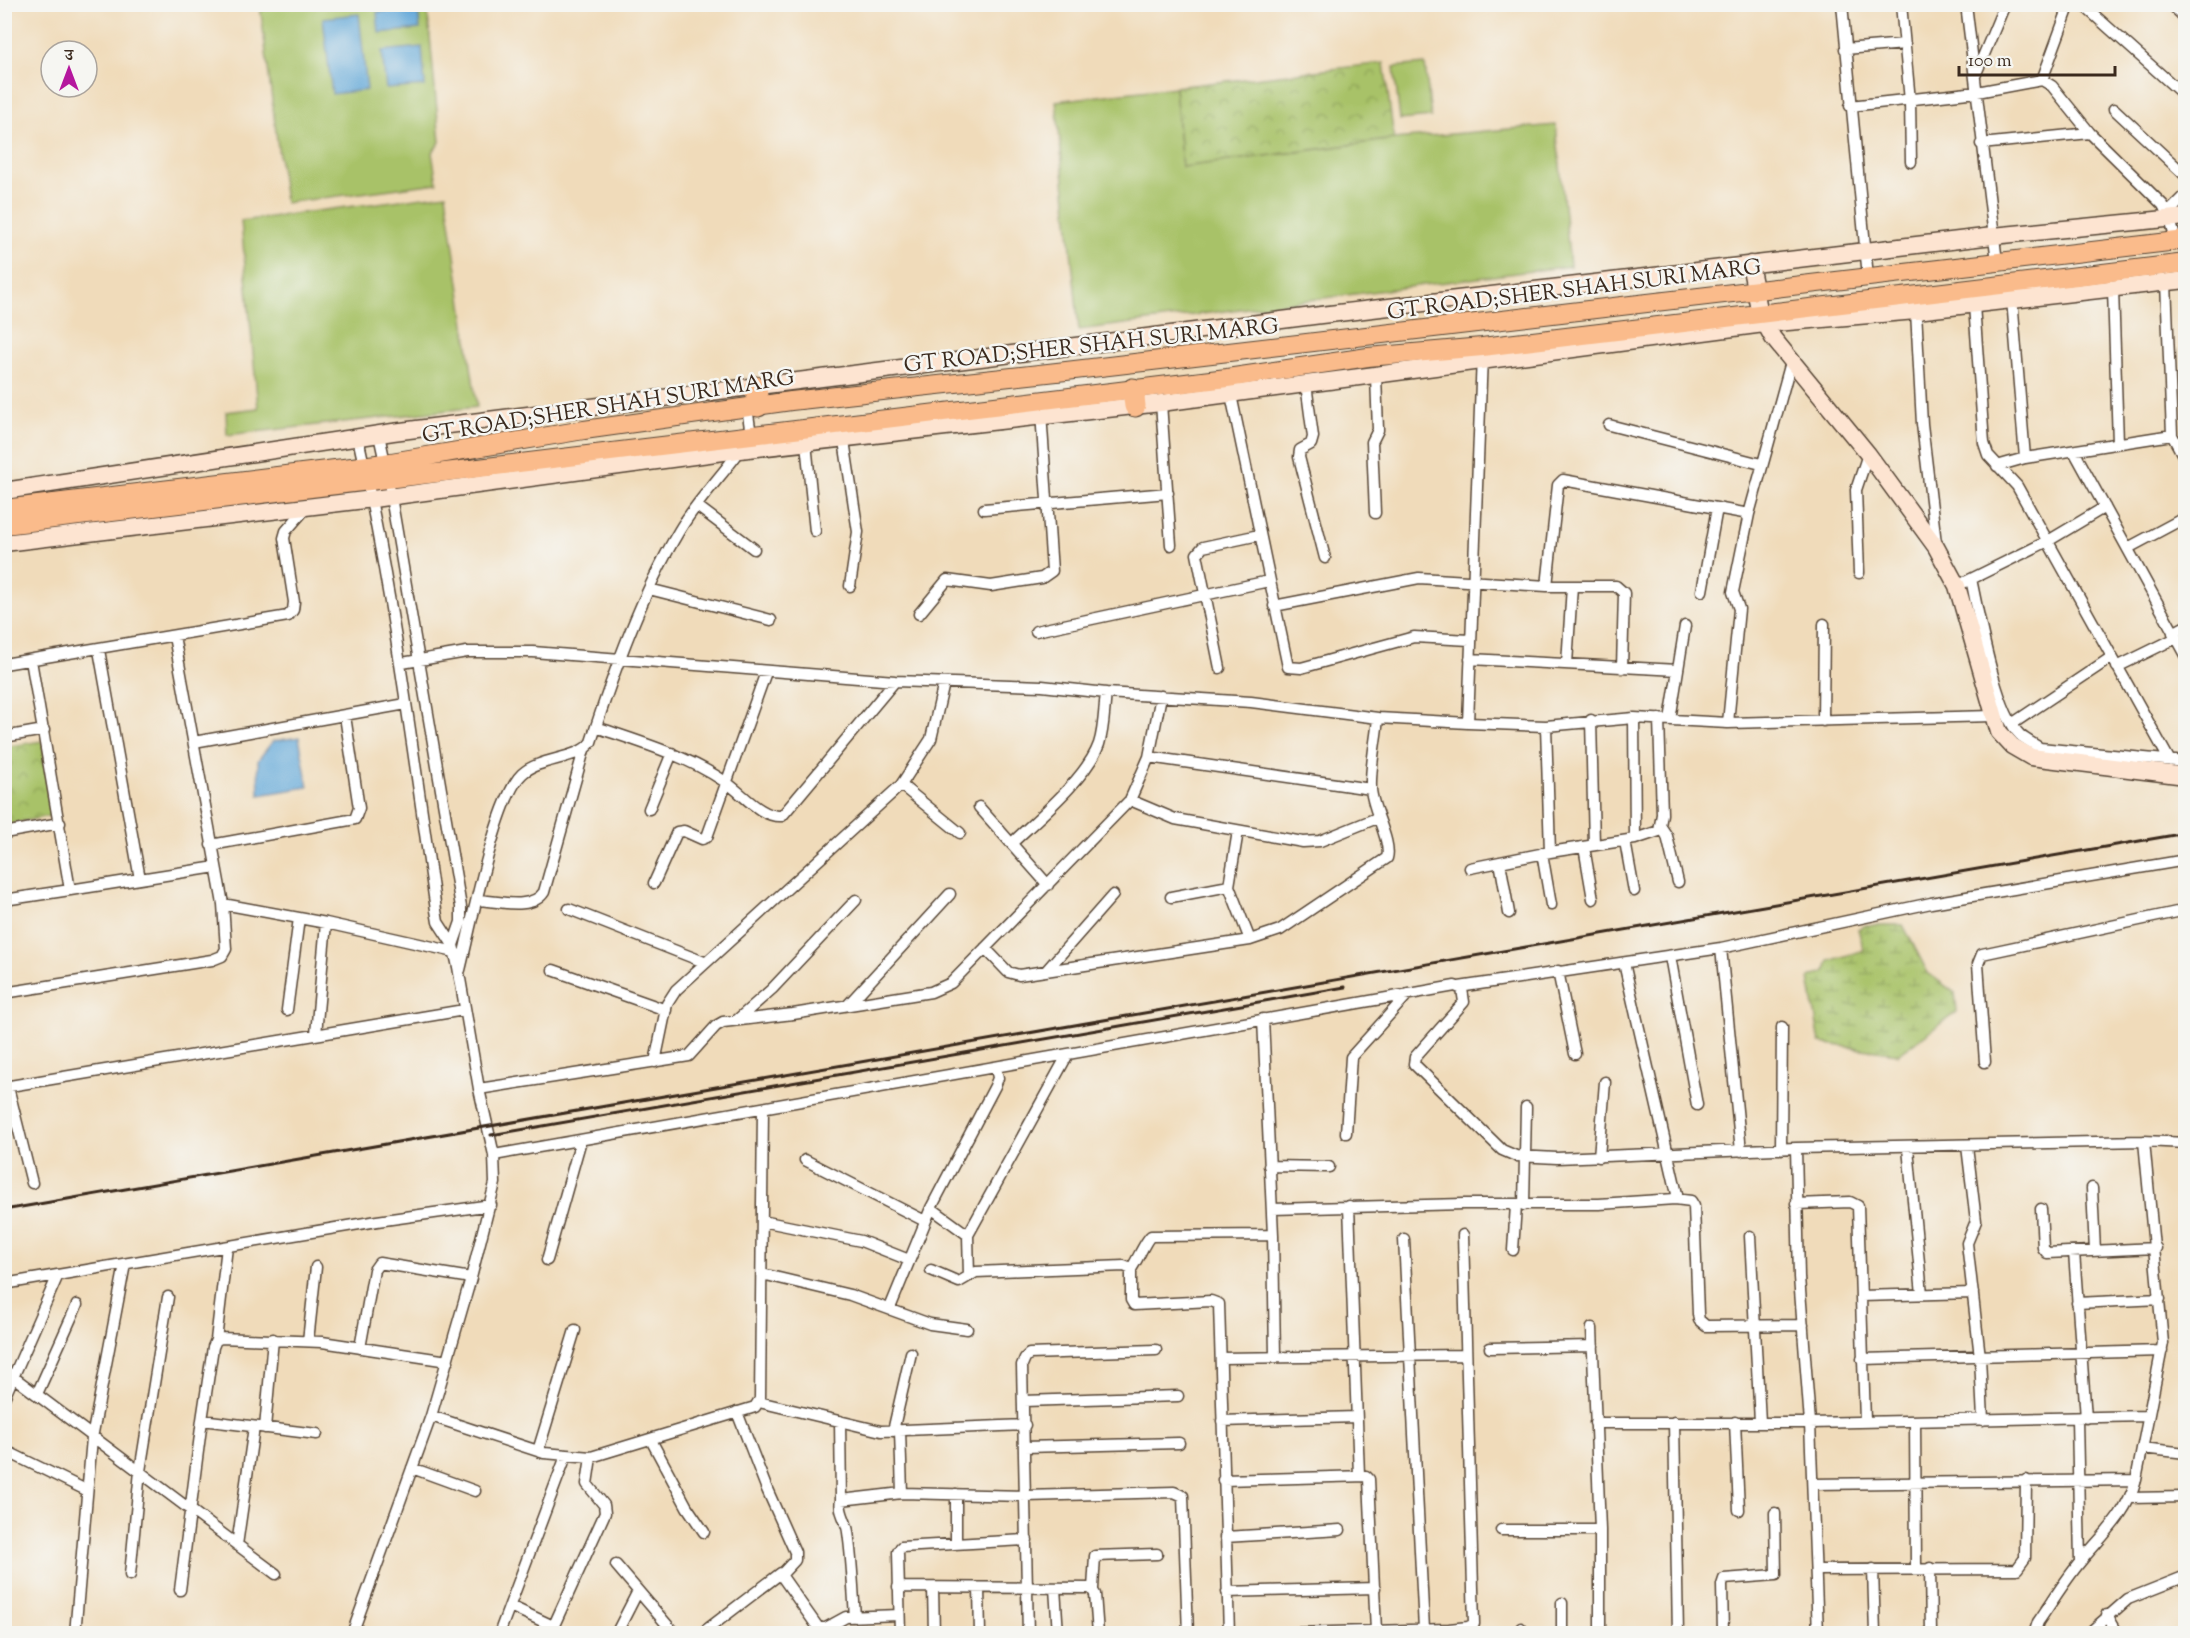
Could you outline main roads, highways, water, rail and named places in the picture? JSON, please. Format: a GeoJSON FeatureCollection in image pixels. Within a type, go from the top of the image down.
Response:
{"type":"FeatureCollection","features":[{"type":"Feature","properties":{"kind":"main road"},"geometry":{"type":"LineString","coordinates":[[4,491],[379,435],[754,400],[1321,315],[2175,216]]}},
{"type":"Feature","properties":{"kind":"main road","name":"GT ROAD;SHER SHAH SURI MARG"},"geometry":{"type":"LineString","coordinates":[[388,479],[585,430],[754,400],[1755,292],[2181,240]]}},
{"type":"Feature","properties":{"kind":"main road","name":"GT ROAD;SHER SHAH SURI MARG"},"geometry":{"type":"LineString","coordinates":[[4,509],[366,473],[388,479],[842,432],[1229,386],[1347,360],[1482,355],[2186,263]]}},
{"type":"Feature","properties":{"kind":"main road"},"geometry":{"type":"LineString","coordinates":[[1750,264],[1762,319],[1791,362],[1868,454],[1964,583],[1993,716],[1999,732],[2012,746],[2031,757],[2186,776]]}},
{"type":"Feature","properties":{"kind":"main road"},"geometry":{"type":"LineString","coordinates":[[1762,319],[1916,311],[2186,280]]}},
{"type":"Feature","properties":{"kind":"main road"},"geometry":{"type":"LineString","coordinates":[[1134,398],[1161,403],[1229,386],[1306,384],[1376,376],[1482,355]]}},
{"type":"Feature","properties":{"kind":"main road"},"geometry":{"type":"LineString","coordinates":[[746,442],[806,443],[842,432]]}},
{"type":"Feature","properties":{"kind":"main road","name":"GT ROAD;SHER SHAH SURI MARG"},"geometry":{"type":"LineString","coordinates":[[4,525],[366,473]]}},
{"type":"Feature","properties":{"kind":"main road"},"geometry":{"type":"LineString","coordinates":[[4,543],[373,499],[388,479]]}},
{"type":"Feature","properties":{"kind":"water"},"geometry":{"type":"Polygon","coordinates":[[[418,8],[420,29],[379,33],[377,12],[418,8]]]}},
{"type":"Feature","properties":{"kind":"water"},"geometry":{"type":"Polygon","coordinates":[[[359,14],[367,90],[332,94],[323,18],[359,14]]]}},
{"type":"Feature","properties":{"kind":"water"},"geometry":{"type":"Polygon","coordinates":[[[422,47],[425,86],[386,89],[382,51],[422,47]]]}},
{"type":"Feature","properties":{"kind":"water"},"geometry":{"type":"Polygon","coordinates":[[[299,737],[308,787],[259,795],[258,760],[273,741],[299,737]]]}},
{"type":"Feature","properties":{"kind":"railway"},"geometry":{"type":"LineString","coordinates":[[4,1210],[2186,833]]}},
{"type":"Feature","properties":{"kind":"railway"},"geometry":{"type":"LineString","coordinates":[[491,1135],[1345,987]]}}]}
